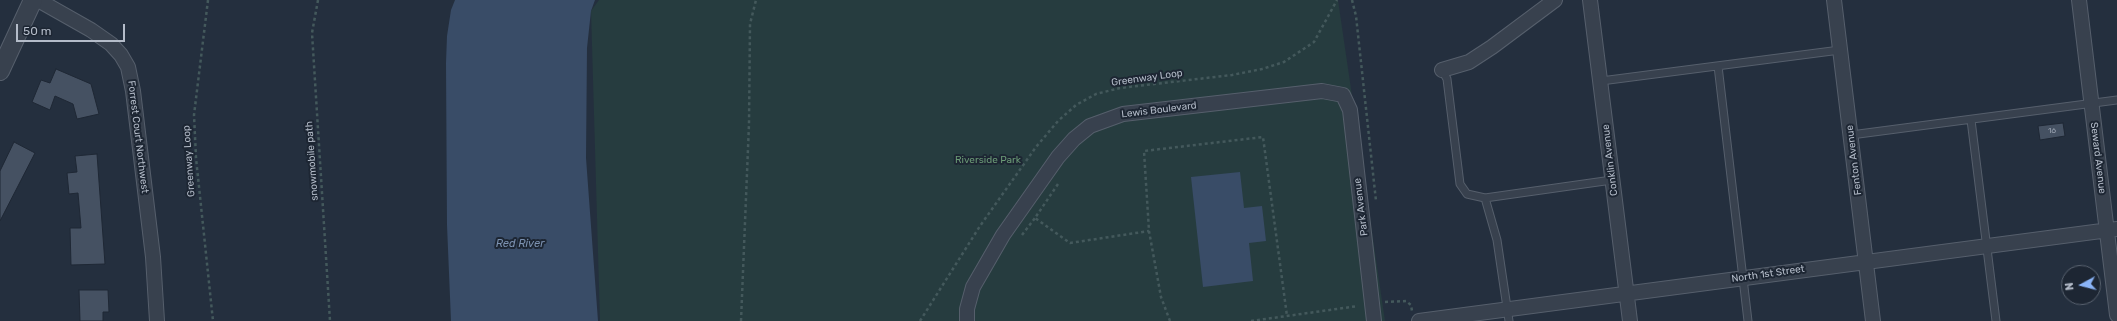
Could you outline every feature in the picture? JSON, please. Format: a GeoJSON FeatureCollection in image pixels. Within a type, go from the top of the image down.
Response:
{"type":"FeatureCollection","features":[{"type":"Feature","properties":{"kind":"street"},"geometry":{"type":"LineString","coordinates":[[0,71],[33,0]]}},
{"type":"Feature","properties":{"kind":"street","name":"Forrest Court Northwest"},"geometry":{"type":"LineString","coordinates":[[38,0],[91,30],[111,44],[121,55],[128,67],[133,91],[153,257],[157,321]]}},
{"type":"Feature","properties":{"kind":"street"},"geometry":{"type":"LineString","coordinates":[[1442,70],[1475,58],[1555,0]]}},
{"type":"Feature","properties":{"kind":"street","name":"Conklin Avenue"},"geometry":{"type":"LineString","coordinates":[[1590,0],[1630,321]]}},
{"type":"Feature","properties":{"kind":"street","name":"Fenton Avenue"},"geometry":{"type":"LineString","coordinates":[[1834,0],[1873,321]]}},
{"type":"Feature","properties":{"kind":"street","name":"Seward Avenue"},"geometry":{"type":"LineString","coordinates":[[2079,0],[2091,103],[2112,230],[2117,315]]}},
{"type":"Feature","properties":{"kind":"street","name":"Lewis Boulevard"},"geometry":{"type":"LineString","coordinates":[[967,321],[967,309],[973,287],[1003,235],[1058,156],[1074,139],[1090,126],[1123,114],[1322,90],[1343,95]]}},
{"type":"Feature","properties":{"kind":"street","name":"Park Avenue"},"geometry":{"type":"LineString","coordinates":[[1343,95],[1350,110],[1374,321]]}},
{"type":"Feature","properties":{"kind":"street","name":"North 1st Street"},"geometry":{"type":"LineString","coordinates":[[1416,318],[1508,315],[1626,293],[2112,230]]}},
{"type":"Feature","properties":{"kind":"lane"},"geometry":{"type":"LineString","coordinates":[[1601,81],[1840,50]]}},
{"type":"Feature","properties":{"kind":"lane"},"geometry":{"type":"LineString","coordinates":[[1718,66],[1748,321]]}},
{"type":"Feature","properties":{"kind":"lane"},"geometry":{"type":"LineString","coordinates":[[1442,70],[1447,79],[1460,184],[1467,194],[1485,198],[1612,180]]}},
{"type":"Feature","properties":{"kind":"lane"},"geometry":{"type":"LineString","coordinates":[[1851,135],[2117,100]]}},
{"type":"Feature","properties":{"kind":"lane"},"geometry":{"type":"LineString","coordinates":[[1971,120],[1996,321]]}},
{"type":"Feature","properties":{"kind":"lane"},"geometry":{"type":"LineString","coordinates":[[1485,198],[1497,240],[1508,315]]}},
{"type":"Feature","properties":{"kind":"path","name":"Greenway Loop"},"geometry":{"type":"LineString","coordinates":[[208,0],[194,115],[197,166],[213,321]]}},
{"type":"Feature","properties":{"kind":"path","name":"snowmobile path"},"geometry":{"type":"LineString","coordinates":[[318,0],[312,33],[330,321]]}},
{"type":"Feature","properties":{"kind":"path"},"geometry":{"type":"LineString","coordinates":[[741,321],[750,124],[750,24],[756,0]]}},
{"type":"Feature","properties":{"kind":"path","name":"Greenway Loop"},"geometry":{"type":"LineString","coordinates":[[920,321],[980,226],[1036,147],[1058,122],[1076,105],[1096,94],[1120,88],[1232,75],[1262,70],[1284,62],[1314,42],[1337,0]]}},
{"type":"Feature","properties":{"kind":"path"},"geometry":{"type":"LineString","coordinates":[[1352,0],[1356,16],[1377,207]]}},
{"type":"Feature","properties":{"kind":"path"},"geometry":{"type":"LineString","coordinates":[[1170,321],[1161,297],[1149,231],[1144,151],[1263,137],[1287,316]]}},
{"type":"Feature","properties":{"kind":"path"},"geometry":{"type":"LineString","coordinates":[[1018,241],[1062,179]]}},
{"type":"Feature","properties":{"kind":"path"},"geometry":{"type":"LineString","coordinates":[[1035,218],[1070,242],[1149,231]]}},
{"type":"Feature","properties":{"kind":"path"},"geometry":{"type":"LineString","coordinates":[[1386,294],[1388,308]]}},
{"type":"Feature","properties":{"kind":"path"},"geometry":{"type":"LineString","coordinates":[[1251,321],[1387,302],[1406,301],[1410,305],[1416,318]]}},
{"type":"Feature","properties":{"kind":"green space","name":"Riverside Park"},"geometry":{"type":"Polygon","coordinates":[[[599,0],[1338,0],[1385,321],[600,321],[591,11],[599,0]]]}},
{"type":"Feature","properties":{"kind":"water","name":"Red River"},"geometry":{"type":"Polygon","coordinates":[[[455,0],[595,0],[591,11],[587,48],[586,158],[598,321],[451,321],[447,225],[446,63],[447,36],[451,10],[455,0]]]}},
{"type":"Feature","properties":{"kind":"water"},"geometry":{"type":"Polygon","coordinates":[[[1240,172],[1244,208],[1262,206],[1266,241],[1249,243],[1253,281],[1203,287],[1191,177],[1240,172]]]}},
{"type":"Feature","properties":{"kind":"building"},"geometry":{"type":"Polygon","coordinates":[[[56,69],[91,84],[99,114],[77,119],[73,104],[55,96],[50,110],[32,102],[41,80],[50,83],[56,69]]]}},
{"type":"Feature","properties":{"kind":"building"},"geometry":{"type":"Polygon","coordinates":[[[2063,123],[2065,136],[2040,140],[2038,126],[2063,123]]]}},
{"type":"Feature","properties":{"kind":"building"},"geometry":{"type":"Polygon","coordinates":[[[14,142],[35,153],[0,221],[0,171],[14,142]]]}},
{"type":"Feature","properties":{"kind":"building"},"geometry":{"type":"Polygon","coordinates":[[[97,154],[105,264],[71,265],[70,228],[81,228],[78,193],[69,194],[67,173],[77,172],[75,156],[97,154]]]}},
{"type":"Feature","properties":{"kind":"building"},"geometry":{"type":"Polygon","coordinates":[[[79,290],[108,290],[109,312],[103,312],[103,321],[80,321],[79,290]]]}}]}
